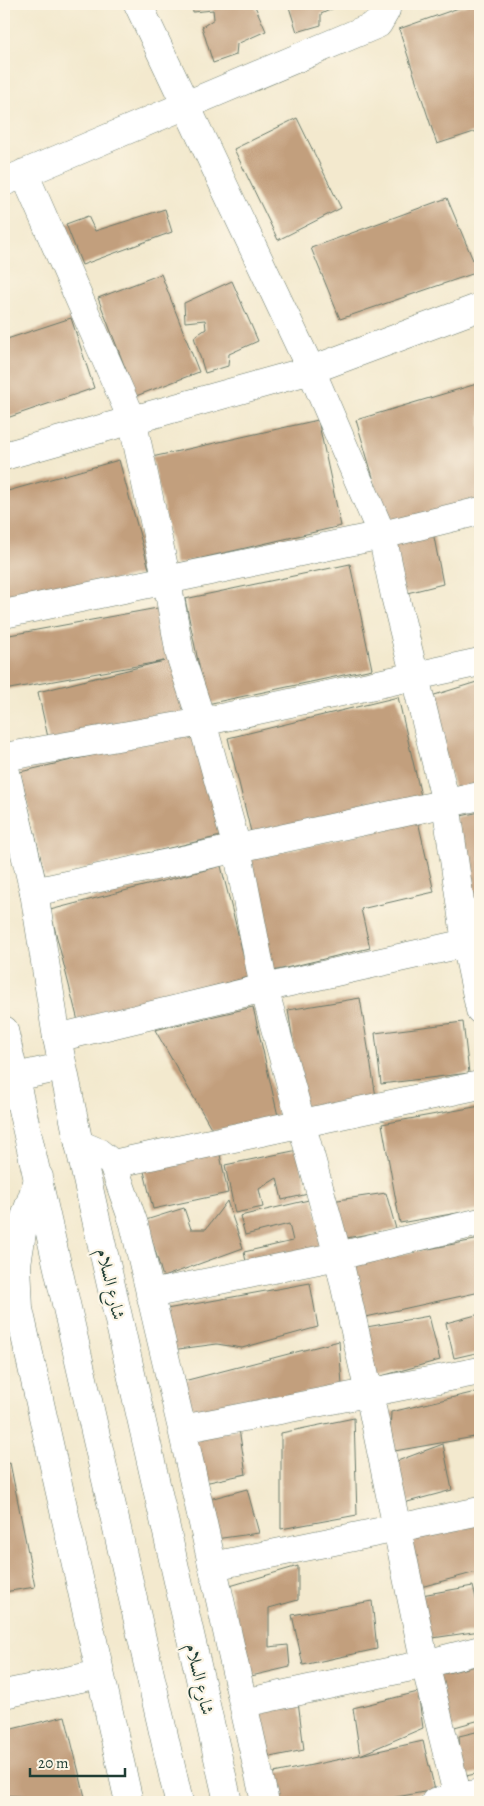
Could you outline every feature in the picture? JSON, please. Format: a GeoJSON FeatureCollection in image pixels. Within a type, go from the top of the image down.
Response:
{"type":"FeatureCollection","features":[{"type":"Feature","properties":{"kind":"street"},"geometry":{"type":"LineString","coordinates":[[138,4],[311,370],[382,535],[446,802],[473,941],[480,1010]]}},
{"type":"Feature","properties":{"kind":"street"},"geometry":{"type":"LineString","coordinates":[[384,4],[386,10],[378,24],[14,178],[132,419],[167,581],[180,655],[202,722],[237,848],[264,988],[338,1256],[369,1393],[425,1664],[458,1799]]}},
{"type":"Feature","properties":{"kind":"street"},"geometry":{"type":"LineString","coordinates":[[4,456],[311,370],[480,307]]}},
{"type":"Feature","properties":{"kind":"street"},"geometry":{"type":"LineString","coordinates":[[4,614],[382,535],[480,511]]}},
{"type":"Feature","properties":{"kind":"street"},"geometry":{"type":"LineString","coordinates":[[4,757],[202,722],[415,678],[480,662]]}},
{"type":"Feature","properties":{"kind":"street","name":"شارع السلام"},"geometry":{"type":"LineString","coordinates":[[4,764],[34,892],[62,1067],[228,1802]]}},
{"type":"Feature","properties":{"kind":"street"},"geometry":{"type":"LineString","coordinates":[[34,892],[480,796]]}},
{"type":"Feature","properties":{"kind":"street"},"geometry":{"type":"LineString","coordinates":[[57,1038],[264,988],[473,941]]}},
{"type":"Feature","properties":{"kind":"street"},"geometry":{"type":"LineString","coordinates":[[4,1030],[39,1177],[179,1802]]}},
{"type":"Feature","properties":{"kind":"street"},"geometry":{"type":"LineString","coordinates":[[15,1077],[62,1067]]}},
{"type":"Feature","properties":{"kind":"street"},"geometry":{"type":"LineString","coordinates":[[113,1164],[480,1085]]}},
{"type":"Feature","properties":{"kind":"street"},"geometry":{"type":"LineString","coordinates":[[79,1144],[98,1152],[113,1164],[134,1224],[266,1802]]}},
{"type":"Feature","properties":{"kind":"street"},"geometry":{"type":"LineString","coordinates":[[39,1177],[10,1266],[129,1802]]}},
{"type":"Feature","properties":{"kind":"street"},"geometry":{"type":"LineString","coordinates":[[150,1294],[338,1256],[480,1222]]}},
{"type":"Feature","properties":{"kind":"street"},"geometry":{"type":"LineString","coordinates":[[182,1429],[480,1371]]}},
{"type":"Feature","properties":{"kind":"street"},"geometry":{"type":"LineString","coordinates":[[213,1566],[480,1511]]}},
{"type":"Feature","properties":{"kind":"street"},"geometry":{"type":"LineString","coordinates":[[244,1703],[425,1664],[480,1650]]}},
{"type":"Feature","properties":{"kind":"street"},"geometry":{"type":"LineString","coordinates":[[4,1694],[100,1674]]}},
{"type":"Feature","properties":{"kind":"building"},"geometry":{"type":"Polygon","coordinates":[[[192,4],[254,4],[266,31],[237,44],[236,55],[213,63],[202,27],[214,19],[213,10],[193,12],[192,4]]]}},
{"type":"Feature","properties":{"kind":"building"},"geometry":{"type":"Polygon","coordinates":[[[288,4],[343,4],[321,14],[321,25],[297,32],[288,4]]]}},
{"type":"Feature","properties":{"kind":"building"},"geometry":{"type":"Polygon","coordinates":[[[470,4],[476,4],[480,16],[480,130],[437,144],[399,29],[470,4]]]}},
{"type":"Feature","properties":{"kind":"building"},"geometry":{"type":"Polygon","coordinates":[[[297,118],[341,208],[278,240],[234,149],[297,118]]]}},
{"type":"Feature","properties":{"kind":"building"},"geometry":{"type":"Polygon","coordinates":[[[447,198],[478,272],[340,319],[311,248],[447,198]]]}},
{"type":"Feature","properties":{"kind":"building"},"geometry":{"type":"Polygon","coordinates":[[[165,209],[172,232],[82,265],[66,224],[88,216],[95,231],[165,209]]]}},
{"type":"Feature","properties":{"kind":"building"},"geometry":{"type":"Polygon","coordinates":[[[161,274],[199,372],[136,396],[98,298],[161,274]]]}},
{"type":"Feature","properties":{"kind":"building"},"geometry":{"type":"Polygon","coordinates":[[[232,281],[258,341],[229,354],[228,366],[205,373],[194,337],[206,329],[205,320],[185,322],[184,303],[232,281]]]}},
{"type":"Feature","properties":{"kind":"building"},"geometry":{"type":"Polygon","coordinates":[[[71,318],[94,388],[4,419],[4,340],[71,318]]]}},
{"type":"Feature","properties":{"kind":"building"},"geometry":{"type":"Polygon","coordinates":[[[480,383],[480,501],[388,528],[356,420],[480,383]]]}},
{"type":"Feature","properties":{"kind":"building"},"geometry":{"type":"Polygon","coordinates":[[[318,420],[341,526],[176,564],[152,457],[318,420]]]}},
{"type":"Feature","properties":{"kind":"building"},"geometry":{"type":"Polygon","coordinates":[[[119,460],[150,572],[4,606],[4,492],[119,460]]]}},
{"type":"Feature","properties":{"kind":"building"},"geometry":{"type":"Polygon","coordinates":[[[433,532],[443,584],[395,596],[391,540],[433,532]]]}},
{"type":"Feature","properties":{"kind":"building"},"geometry":{"type":"Polygon","coordinates":[[[350,564],[372,669],[207,704],[185,599],[350,564]]]}},
{"type":"Feature","properties":{"kind":"building"},"geometry":{"type":"Polygon","coordinates":[[[163,607],[187,713],[49,742],[38,692],[164,661],[4,690],[4,636],[163,607]]]}},
{"type":"Feature","properties":{"kind":"building"},"geometry":{"type":"Polygon","coordinates":[[[480,681],[480,783],[455,790],[428,697],[480,681]]]}},
{"type":"Feature","properties":{"kind":"building"},"geometry":{"type":"Polygon","coordinates":[[[398,697],[421,796],[252,836],[228,738],[398,697]]]}},
{"type":"Feature","properties":{"kind":"building"},"geometry":{"type":"Polygon","coordinates":[[[197,731],[221,836],[45,877],[20,772],[197,731]]]}},
{"type":"Feature","properties":{"kind":"building"},"geometry":{"type":"Polygon","coordinates":[[[480,812],[480,919],[474,920],[456,817],[480,812]]]}},
{"type":"Feature","properties":{"kind":"building"},"geometry":{"type":"Polygon","coordinates":[[[418,821],[434,892],[361,909],[370,948],[273,971],[247,860],[418,821]]]}},
{"type":"Feature","properties":{"kind":"building"},"geometry":{"type":"Polygon","coordinates":[[[221,866],[249,977],[78,1021],[50,910],[221,866]]]}},
{"type":"Feature","properties":{"kind":"building"},"geometry":{"type":"Polygon","coordinates":[[[360,998],[376,1097],[304,1109],[288,1010],[360,998]]]}},
{"type":"Feature","properties":{"kind":"building"},"geometry":{"type":"Polygon","coordinates":[[[253,1007],[278,1116],[213,1131],[155,1030],[253,1007]]]}},
{"type":"Feature","properties":{"kind":"building"},"geometry":{"type":"Polygon","coordinates":[[[463,1022],[469,1073],[381,1084],[375,1033],[463,1022]]]}},
{"type":"Feature","properties":{"kind":"building"},"geometry":{"type":"Polygon","coordinates":[[[480,1106],[480,1209],[400,1223],[382,1124],[480,1106]]]}},
{"type":"Feature","properties":{"kind":"building"},"geometry":{"type":"Polygon","coordinates":[[[218,1145],[228,1193],[153,1209],[142,1163],[218,1145]]]}},
{"type":"Feature","properties":{"kind":"building"},"geometry":{"type":"Polygon","coordinates":[[[298,1150],[308,1194],[282,1200],[277,1178],[259,1189],[263,1207],[235,1213],[225,1165],[298,1150]]]}},
{"type":"Feature","properties":{"kind":"building"},"geometry":{"type":"Polygon","coordinates":[[[386,1193],[396,1229],[341,1239],[331,1201],[386,1193]]]}},
{"type":"Feature","properties":{"kind":"building"},"geometry":{"type":"Polygon","coordinates":[[[313,1199],[325,1253],[248,1271],[244,1252],[293,1241],[289,1224],[245,1235],[240,1216],[313,1199]]]}},
{"type":"Feature","properties":{"kind":"building"},"geometry":{"type":"Polygon","coordinates":[[[227,1201],[243,1248],[163,1277],[146,1220],[184,1208],[191,1229],[206,1229],[227,1201]]]}},
{"type":"Feature","properties":{"kind":"building"},"geometry":{"type":"Polygon","coordinates":[[[480,1239],[480,1292],[366,1317],[340,1266],[480,1239]]]}},
{"type":"Feature","properties":{"kind":"building"},"geometry":{"type":"Polygon","coordinates":[[[310,1283],[318,1327],[242,1348],[217,1344],[171,1350],[161,1310],[310,1283]]]}},
{"type":"Feature","properties":{"kind":"building"},"geometry":{"type":"Polygon","coordinates":[[[480,1314],[480,1352],[454,1358],[446,1323],[480,1314]]]}},
{"type":"Feature","properties":{"kind":"building"},"geometry":{"type":"Polygon","coordinates":[[[429,1316],[440,1360],[374,1378],[361,1328],[429,1316]]]}},
{"type":"Feature","properties":{"kind":"building"},"geometry":{"type":"Polygon","coordinates":[[[339,1341],[342,1385],[188,1417],[180,1382],[339,1341]]]}},
{"type":"Feature","properties":{"kind":"building"},"geometry":{"type":"Polygon","coordinates":[[[480,1391],[480,1436],[389,1452],[391,1412],[480,1391]]]}},
{"type":"Feature","properties":{"kind":"building"},"geometry":{"type":"Polygon","coordinates":[[[354,1418],[357,1515],[281,1529],[281,1433],[354,1418]]]}},
{"type":"Feature","properties":{"kind":"building"},"geometry":{"type":"Polygon","coordinates":[[[239,1429],[246,1474],[195,1485],[191,1439],[239,1429]]]}},
{"type":"Feature","properties":{"kind":"building"},"geometry":{"type":"Polygon","coordinates":[[[443,1444],[452,1490],[400,1504],[392,1463],[443,1444]]]}},
{"type":"Feature","properties":{"kind":"building"},"geometry":{"type":"Polygon","coordinates":[[[10,1463],[35,1587],[4,1592],[4,1465],[10,1463]]]}},
{"type":"Feature","properties":{"kind":"building"},"geometry":{"type":"Polygon","coordinates":[[[247,1489],[259,1533],[215,1539],[206,1500],[247,1489]]]}},
{"type":"Feature","properties":{"kind":"building"},"geometry":{"type":"Polygon","coordinates":[[[480,1523],[480,1571],[417,1588],[408,1539],[480,1523]]]}},
{"type":"Feature","properties":{"kind":"building"},"geometry":{"type":"Polygon","coordinates":[[[298,1566],[298,1600],[269,1608],[269,1647],[288,1645],[290,1667],[247,1677],[230,1586],[298,1566]]]}},
{"type":"Feature","properties":{"kind":"building"},"geometry":{"type":"Polygon","coordinates":[[[473,1586],[480,1615],[480,1631],[426,1639],[416,1596],[473,1586]]]}},
{"type":"Feature","properties":{"kind":"building"},"geometry":{"type":"Polygon","coordinates":[[[372,1601],[377,1649],[303,1665],[292,1615],[372,1601]]]}},
{"type":"Feature","properties":{"kind":"building"},"geometry":{"type":"Polygon","coordinates":[[[480,1665],[480,1720],[451,1728],[434,1676],[480,1665]]]}},
{"type":"Feature","properties":{"kind":"building"},"geometry":{"type":"Polygon","coordinates":[[[418,1692],[423,1728],[360,1755],[353,1708],[418,1692]]]}},
{"type":"Feature","properties":{"kind":"building"},"geometry":{"type":"Polygon","coordinates":[[[298,1701],[304,1750],[270,1757],[252,1710],[298,1701]]]}},
{"type":"Feature","properties":{"kind":"building"},"geometry":{"type":"Polygon","coordinates":[[[65,1716],[86,1801],[4,1795],[4,1731],[65,1716]]]}},
{"type":"Feature","properties":{"kind":"building"},"geometry":{"type":"Polygon","coordinates":[[[480,1731],[480,1773],[461,1777],[459,1736],[480,1731]]]}},
{"type":"Feature","properties":{"kind":"building"},"geometry":{"type":"Polygon","coordinates":[[[423,1741],[435,1790],[369,1802],[275,1802],[269,1774],[423,1741]]]}}]}
